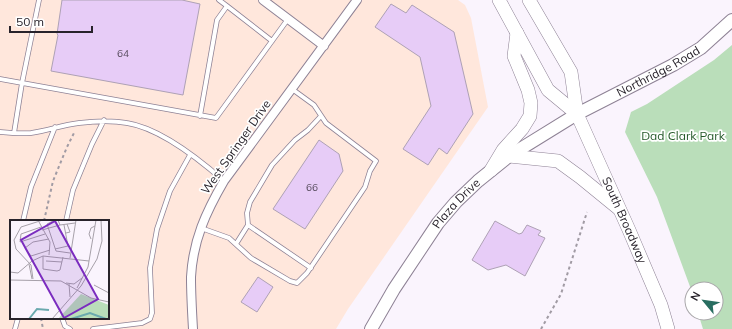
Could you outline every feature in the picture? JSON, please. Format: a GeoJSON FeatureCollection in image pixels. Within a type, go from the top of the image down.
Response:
{"type":"FeatureCollection","features":[{"type":"Feature","properties":{"kind":"main road","name":"South Broadway"},"geometry":{"type":"LineString","coordinates":[[499,0],[548,90],[577,114]]}},
{"type":"Feature","properties":{"kind":"main road","name":"South Broadway"},"geometry":{"type":"LineString","coordinates":[[529,0],[571,72],[577,114],[621,211],[661,305],[668,329]]}},
{"type":"Feature","properties":{"kind":"main road"},"geometry":{"type":"LineString","coordinates":[[491,170],[530,116],[531,103],[528,90],[514,56],[517,33]]}},
{"type":"Feature","properties":{"kind":"main road"},"geometry":{"type":"LineString","coordinates":[[509,156],[558,161],[621,211]]}},
{"type":"Feature","properties":{"kind":"street"},"geometry":{"type":"LineString","coordinates":[[263,0],[324,46]]}},
{"type":"Feature","properties":{"kind":"street","name":"West Springer Drive"},"geometry":{"type":"LineString","coordinates":[[193,329],[191,277],[193,257],[200,228],[208,208],[224,181],[357,0]]}},
{"type":"Feature","properties":{"kind":"street","name":"Northridge Road"},"geometry":{"type":"LineString","coordinates":[[577,114],[673,65],[701,48],[732,20]]}},
{"type":"Feature","properties":{"kind":"street","name":"Plaza Drive"},"geometry":{"type":"LineString","coordinates":[[371,329],[394,289],[438,223],[456,202],[491,170],[509,156],[577,114]]}},
{"type":"Feature","properties":{"kind":"lane"},"geometry":{"type":"LineString","coordinates":[[14,133],[22,83],[39,0]]}},
{"type":"Feature","properties":{"kind":"lane"},"geometry":{"type":"LineString","coordinates":[[219,0],[272,41]]}},
{"type":"Feature","properties":{"kind":"lane"},"geometry":{"type":"LineString","coordinates":[[200,116],[217,20],[227,6]]}},
{"type":"Feature","properties":{"kind":"lane"},"geometry":{"type":"LineString","coordinates":[[0,79],[216,118],[288,19]]}},
{"type":"Feature","properties":{"kind":"lane"},"geometry":{"type":"LineString","coordinates":[[200,228],[229,238],[251,258],[296,283],[311,268],[365,187],[370,172],[376,161],[326,123],[314,105],[292,88]]}},
{"type":"Feature","properties":{"kind":"lane"},"geometry":{"type":"LineString","coordinates":[[236,244],[248,225],[247,213],[250,202],[272,165],[295,140],[308,130],[321,116]]}},
{"type":"Feature","properties":{"kind":"lane"},"geometry":{"type":"LineString","coordinates":[[0,132],[32,133],[54,127],[104,120],[128,123],[145,128],[162,136],[224,181]]}},
{"type":"Feature","properties":{"kind":"lane"},"geometry":{"type":"LineString","coordinates":[[66,220],[73,190],[92,144],[104,120]]}},
{"type":"Feature","properties":{"kind":"lane"},"geometry":{"type":"LineString","coordinates":[[23,220],[31,187],[54,127]]}},
{"type":"Feature","properties":{"kind":"lane"},"geometry":{"type":"LineString","coordinates":[[93,329],[142,323],[150,319],[152,313],[150,268],[157,229],[170,191],[190,155]]}},
{"type":"Feature","properties":{"kind":"lane"},"geometry":{"type":"LineString","coordinates":[[248,225],[311,268]]}},
{"type":"Feature","properties":{"kind":"lane"},"geometry":{"type":"LineString","coordinates":[[15,329],[18,319]]}},
{"type":"Feature","properties":{"kind":"lane"},"geometry":{"type":"LineString","coordinates":[[62,319],[65,326],[70,329]]}},
{"type":"Feature","properties":{"kind":"path"},"geometry":{"type":"LineString","coordinates":[[44,220],[53,181],[79,123]]}},
{"type":"Feature","properties":{"kind":"path"},"geometry":{"type":"LineString","coordinates":[[541,329],[561,294],[587,212]]}},
{"type":"Feature","properties":{"kind":"path"},"geometry":{"type":"LineString","coordinates":[[41,319],[43,329]]}},
{"type":"Feature","properties":{"kind":"shaded area"},"geometry":{"type":"Polygon","coordinates":[[[0,0],[458,0],[465,5],[471,18],[488,107],[348,309],[336,329],[0,329],[0,0]]]}},
{"type":"Feature","properties":{"kind":"green space","name":"Dad Clark Park"},"geometry":{"type":"Polygon","coordinates":[[[732,45],[732,329],[703,329],[700,321],[724,321],[724,281],[688,281],[657,197],[625,132],[631,112],[647,104],[714,60],[732,45]]]}},
{"type":"Feature","properties":{"kind":"building"},"geometry":{"type":"Polygon","coordinates":[[[62,0],[182,0],[200,4],[183,95],[51,71],[58,35],[62,0]]]}},
{"type":"Feature","properties":{"kind":"building"},"geometry":{"type":"Polygon","coordinates":[[[391,4],[406,13],[412,5],[454,32],[473,114],[447,154],[439,148],[428,165],[403,149],[431,106],[420,57],[375,27],[391,4]]]}},
{"type":"Feature","properties":{"kind":"building"},"geometry":{"type":"Polygon","coordinates":[[[319,140],[339,154],[343,171],[305,229],[273,209],[319,140]]]}},
{"type":"Feature","properties":{"kind":"building"},"geometry":{"type":"Polygon","coordinates":[[[495,221],[519,234],[522,233],[527,225],[541,231],[538,235],[545,238],[525,276],[506,265],[488,270],[472,260],[495,221]]]}},
{"type":"Feature","properties":{"kind":"building"},"geometry":{"type":"Polygon","coordinates":[[[258,277],[273,287],[257,312],[241,302],[258,277]]]}}]}
